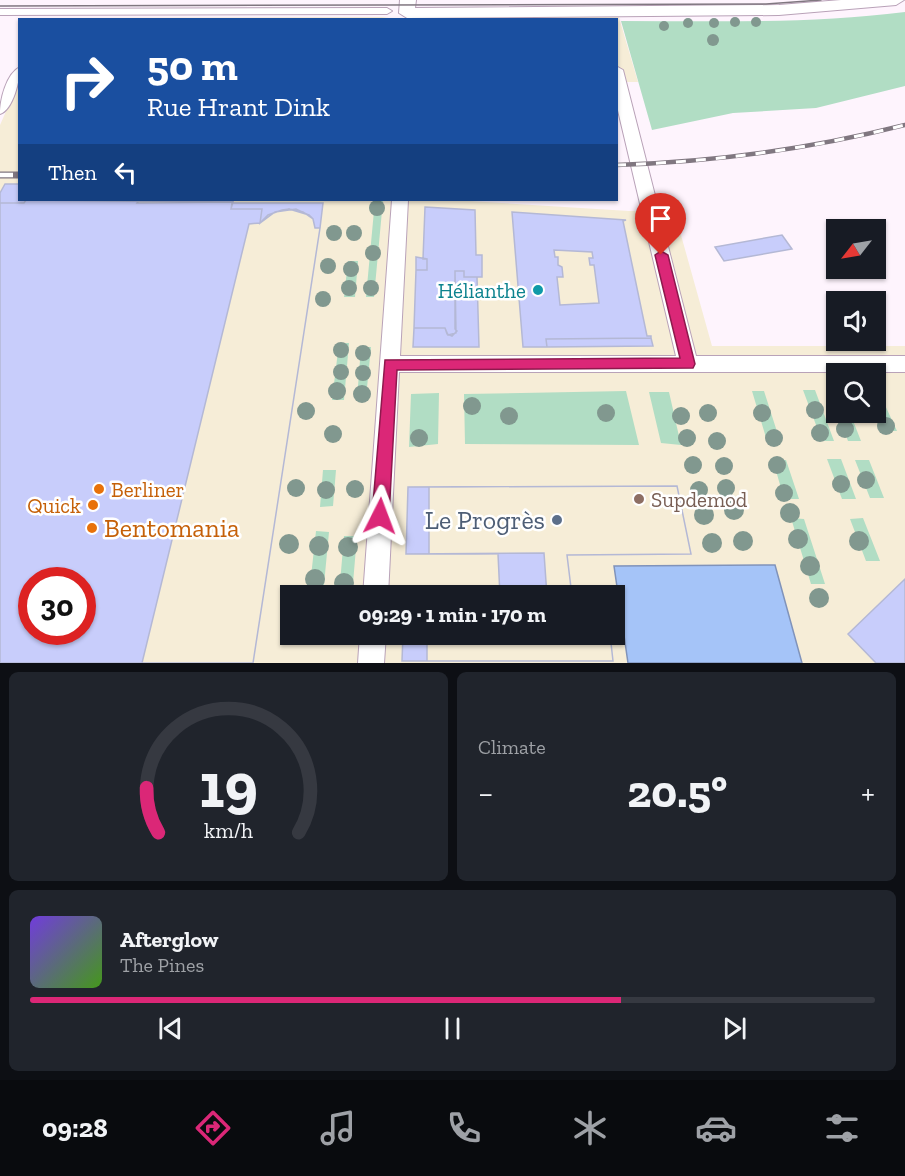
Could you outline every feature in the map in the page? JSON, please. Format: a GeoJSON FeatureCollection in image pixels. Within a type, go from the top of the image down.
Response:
{"type":"FeatureCollection","features":[{"type":"Feature","properties":{"kind":"street"},"geometry":{"type":"LineString","coordinates":[[46,16],[57,0]]}},
{"type":"Feature","properties":{"kind":"street"},"geometry":{"type":"LineString","coordinates":[[407,11],[604,15],[810,9],[896,0]]}},
{"type":"Feature","properties":{"kind":"street"},"geometry":{"type":"LineString","coordinates":[[0,12],[46,16],[387,11]]}},
{"type":"Feature","properties":{"kind":"street"},"geometry":{"type":"LineString","coordinates":[[0,111],[18,74]]}},
{"type":"Feature","properties":{"kind":"street"},"geometry":{"type":"LineString","coordinates":[[618,78],[688,364]]}},
{"type":"Feature","properties":{"kind":"street"},"geometry":{"type":"LineString","coordinates":[[376,585],[400,201]]}},
{"type":"Feature","properties":{"kind":"street"},"geometry":{"type":"LineString","coordinates":[[390,364],[905,364]]}},
{"type":"Feature","properties":{"kind":"street"},"geometry":{"type":"LineString","coordinates":[[371,663],[372,645]]}},
{"type":"Feature","properties":{"kind":"shaded area"},"geometry":{"type":"Polygon","coordinates":[[[618,14],[638,82],[618,82],[618,18],[477,18],[618,14]]]}},
{"type":"Feature","properties":{"kind":"shaded area"},"geometry":{"type":"Polygon","coordinates":[[[382,17],[389,18],[48,18],[382,17]]]}},
{"type":"Feature","properties":{"kind":"shaded area"},"geometry":{"type":"Polygon","coordinates":[[[18,84],[18,201],[469,201],[629,211],[674,210],[712,346],[826,346],[826,351],[886,351],[886,346],[905,346],[905,663],[802,663],[774,565],[615,566],[618,585],[280,585],[280,645],[625,645],[625,641],[628,663],[0,663],[0,125],[18,84]]]}},
{"type":"Feature","properties":{"kind":"green space"},"geometry":{"type":"Polygon","coordinates":[[[905,12],[905,86],[816,108],[733,113],[652,130],[621,21],[799,20],[905,12]]]}},
{"type":"Feature","properties":{"kind":"green space"},"geometry":{"type":"Polygon","coordinates":[[[375,201],[383,201],[374,297],[366,297],[375,201]]]}},
{"type":"Feature","properties":{"kind":"green space"},"geometry":{"type":"Polygon","coordinates":[[[348,261],[358,261],[355,297],[344,297],[348,261]]]}},
{"type":"Feature","properties":{"kind":"green space"},"geometry":{"type":"Polygon","coordinates":[[[339,343],[349,343],[344,400],[332,400],[339,343]]]}},
{"type":"Feature","properties":{"kind":"green space"},"geometry":{"type":"Polygon","coordinates":[[[361,347],[371,347],[366,398],[357,399],[361,347]]]}},
{"type":"Feature","properties":{"kind":"green space"},"geometry":{"type":"Polygon","coordinates":[[[803,390],[815,390],[834,441],[822,441],[803,390]]]}},
{"type":"Feature","properties":{"kind":"green space"},"geometry":{"type":"Polygon","coordinates":[[[626,391],[639,445],[465,444],[464,394],[626,391]]]}},
{"type":"Feature","properties":{"kind":"green space"},"geometry":{"type":"Polygon","coordinates":[[[752,391],[764,391],[780,441],[767,441],[752,391]]]}},
{"type":"Feature","properties":{"kind":"green space"},"geometry":{"type":"Polygon","coordinates":[[[649,392],[669,392],[681,445],[661,443],[649,392]]]}},
{"type":"Feature","properties":{"kind":"green space"},"geometry":{"type":"Polygon","coordinates":[[[439,393],[438,444],[409,447],[411,394],[439,393]]]}},
{"type":"Feature","properties":{"kind":"green space"},"geometry":{"type":"Polygon","coordinates":[[[886,407],[897,431],[884,431],[880,423],[886,423],[886,407]]]}},
{"type":"Feature","properties":{"kind":"green space"},"geometry":{"type":"Polygon","coordinates":[[[841,423],[854,423],[861,441],[848,441],[841,423]]]}},
{"type":"Feature","properties":{"kind":"green space"},"geometry":{"type":"Polygon","coordinates":[[[827,459],[841,459],[856,499],[842,499],[827,459]]]}},
{"type":"Feature","properties":{"kind":"green space"},"geometry":{"type":"Polygon","coordinates":[[[773,460],[786,460],[799,499],[784,499],[773,460]]]}},
{"type":"Feature","properties":{"kind":"green space"},"geometry":{"type":"Polygon","coordinates":[[[855,460],[869,460],[884,498],[870,498],[855,460]]]}},
{"type":"Feature","properties":{"kind":"green space"},"geometry":{"type":"Polygon","coordinates":[[[323,470],[336,470],[333,506],[320,507],[323,470]]]}},
{"type":"Feature","properties":{"kind":"green space"},"geometry":{"type":"Polygon","coordinates":[[[791,518],[804,519],[825,584],[811,584],[791,518]]]}},
{"type":"Feature","properties":{"kind":"green space"},"geometry":{"type":"Polygon","coordinates":[[[863,518],[880,561],[866,561],[850,519],[863,518]]]}},
{"type":"Feature","properties":{"kind":"green space"},"geometry":{"type":"Polygon","coordinates":[[[316,531],[329,532],[324,585],[310,585],[316,531]]]}},
{"type":"Feature","properties":{"kind":"green space"},"geometry":{"type":"Polygon","coordinates":[[[344,536],[357,536],[353,585],[340,585],[344,536]]]}},
{"type":"Feature","properties":{"kind":"water"},"geometry":{"type":"Polygon","coordinates":[[[775,565],[802,663],[628,663],[625,642],[625,585],[617,585],[614,566],[775,565]]]}},
{"type":"Feature","properties":{"kind":"building"},"geometry":{"type":"Polygon","coordinates":[[[5,184],[18,184],[18,201],[25,201],[24,203],[0,203],[0,193],[5,184]]]}},
{"type":"Feature","properties":{"kind":"building"},"geometry":{"type":"Polygon","coordinates":[[[25,201],[233,202],[231,209],[262,209],[260,223],[268,215],[282,210],[303,212],[313,219],[315,228],[320,228],[253,663],[0,663],[0,203],[24,203],[25,201]]]}},
{"type":"Feature","properties":{"kind":"building"},"geometry":{"type":"Polygon","coordinates":[[[138,201],[233,201],[233,202],[137,203],[138,201]]]}},
{"type":"Feature","properties":{"kind":"building"},"geometry":{"type":"Polygon","coordinates":[[[232,203],[323,203],[320,228],[315,228],[313,219],[309,215],[296,209],[275,212],[260,223],[262,209],[231,209],[232,203]]]}},
{"type":"Feature","properties":{"kind":"building"},"geometry":{"type":"Polygon","coordinates":[[[425,207],[475,210],[476,255],[482,255],[482,277],[464,277],[464,271],[455,271],[455,329],[457,331],[452,336],[447,334],[445,328],[414,328],[416,270],[427,270],[427,259],[423,259],[425,207]]]}},
{"type":"Feature","properties":{"kind":"building"},"geometry":{"type":"Polygon","coordinates":[[[289,209],[309,215],[313,219],[315,228],[320,228],[253,663],[142,663],[249,224],[260,223],[275,212],[289,209]]]}},
{"type":"Feature","properties":{"kind":"building","name":"Hélianthe"},"geometry":{"type":"Polygon","coordinates":[[[512,212],[626,220],[623,221],[647,336],[651,338],[546,339],[547,347],[523,347],[512,212]],[[554,250],[555,257],[558,257],[558,265],[562,267],[563,277],[557,277],[560,305],[599,303],[594,265],[590,265],[589,258],[593,258],[592,252],[554,250]]]}},
{"type":"Feature","properties":{"kind":"building"},"geometry":{"type":"Polygon","coordinates":[[[782,235],[792,249],[724,261],[715,247],[782,235]]]}},
{"type":"Feature","properties":{"kind":"building"},"geometry":{"type":"Polygon","coordinates":[[[416,257],[427,259],[427,270],[416,270],[416,257]]]}},
{"type":"Feature","properties":{"kind":"building"},"geometry":{"type":"Polygon","coordinates":[[[455,271],[464,271],[464,277],[477,277],[479,347],[413,347],[414,328],[445,328],[448,335],[456,333],[455,271]]]}},
{"type":"Feature","properties":{"kind":"building"},"geometry":{"type":"Polygon","coordinates":[[[651,338],[653,346],[547,347],[546,339],[651,338]]]}},
{"type":"Feature","properties":{"kind":"building","name":"Le Progrès"},"geometry":{"type":"Polygon","coordinates":[[[677,486],[691,554],[567,555],[571,585],[546,585],[544,553],[406,554],[408,487],[677,486]]]}},
{"type":"Feature","properties":{"kind":"building","name":"Le Progrès"},"geometry":{"type":"Polygon","coordinates":[[[677,486],[691,554],[567,555],[571,585],[499,585],[498,554],[429,554],[429,487],[677,486]]]}},
{"type":"Feature","properties":{"kind":"building"},"geometry":{"type":"Polygon","coordinates":[[[905,579],[905,663],[876,663],[848,634],[905,579]]]}},
{"type":"Feature","properties":{"kind":"building"},"geometry":{"type":"Polygon","coordinates":[[[403,645],[611,645],[613,661],[402,661],[403,645]]]}},
{"type":"Feature","properties":{"kind":"building"},"geometry":{"type":"Polygon","coordinates":[[[427,645],[611,645],[613,661],[427,661],[427,645]]]}},
{"type":"Feature","properties":{"kind":"tram line"},"geometry":{"type":"LineString","coordinates":[[0,6],[766,4],[821,0]]}},
{"type":"Feature","properties":{"kind":"railway"},"geometry":{"type":"LineString","coordinates":[[618,165],[689,161],[762,153],[834,141],[905,125]]}},
{"type":"Feature","properties":{"kind":"railway"},"geometry":{"type":"LineString","coordinates":[[0,175],[18,175]]}},
{"type":"Feature","properties":{"kind":"place","name":"Hélianthe"},"geometry":{"type":"Point","coordinates":[538,290]}},
{"type":"Feature","properties":{"kind":"place","name":"Berliner"},"geometry":{"type":"Point","coordinates":[99,489]}},
{"type":"Feature","properties":{"kind":"place","name":"Supdemod"},"geometry":{"type":"Point","coordinates":[639,499]}},
{"type":"Feature","properties":{"kind":"place","name":"Quick"},"geometry":{"type":"Point","coordinates":[93,505]}},
{"type":"Feature","properties":{"kind":"place","name":"Le Progrès"},"geometry":{"type":"Point","coordinates":[557,520]}},
{"type":"Feature","properties":{"kind":"place","name":"Bentomania"},"geometry":{"type":"Point","coordinates":[92,528]}},
{"type":"Feature","properties":{"kind":"route"},"geometry":{"type":"LineString","coordinates":[[380,516],[390,364],[688,364],[661,255]]}}]}
